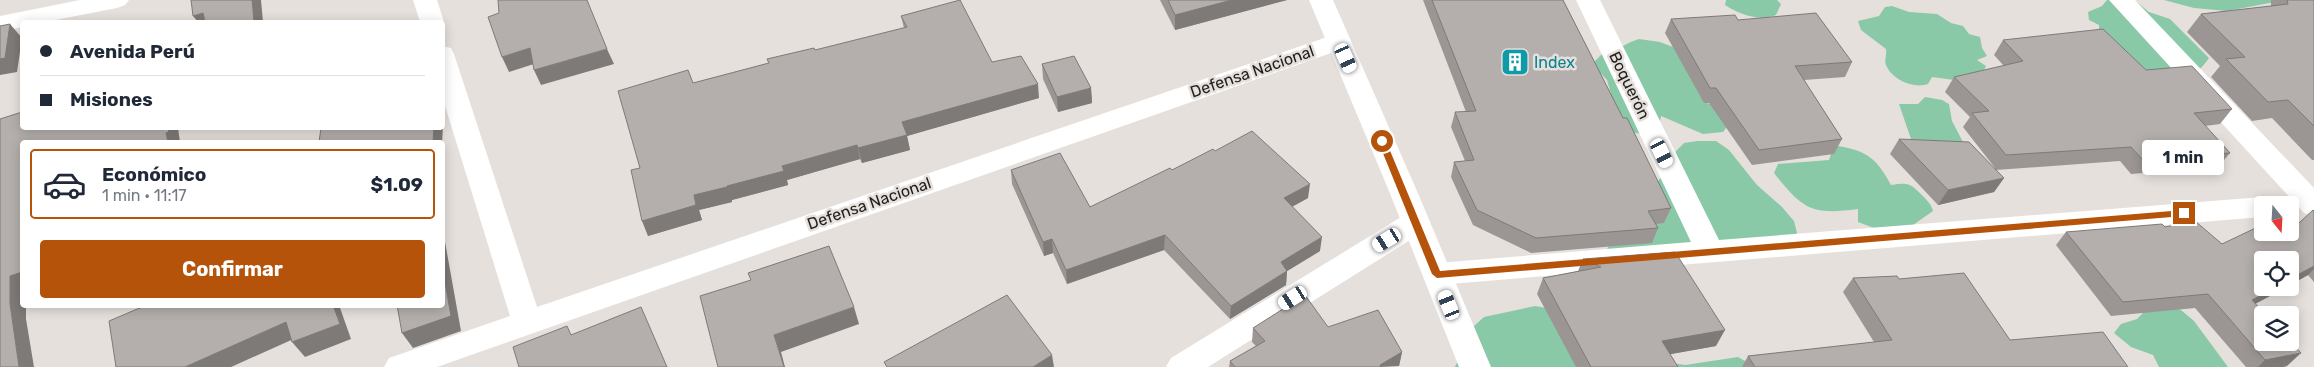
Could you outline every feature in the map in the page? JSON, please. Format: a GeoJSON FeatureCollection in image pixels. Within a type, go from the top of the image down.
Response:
{"type":"FeatureCollection","features":[{"type":"Feature","properties":{"kind":"street"},"geometry":{"type":"LineString","coordinates":[[0,24],[118,0]]}},
{"type":"Feature","properties":{"kind":"street"},"geometry":{"type":"LineString","coordinates":[[425,0],[431,20]]}},
{"type":"Feature","properties":{"kind":"street"},"geometry":{"type":"LineString","coordinates":[[1321,0],[1416,222],[1474,367]]}},
{"type":"Feature","properties":{"kind":"street","name":"Boquerón"},"geometry":{"type":"LineString","coordinates":[[1588,0],[1710,252]]}},
{"type":"Feature","properties":{"kind":"street"},"geometry":{"type":"LineString","coordinates":[[2121,0],[2304,204]]}},
{"type":"Feature","properties":{"kind":"street","name":"Defensa Nacional"},"geometry":{"type":"LineString","coordinates":[[400,367],[1339,41]]}},
{"type":"Feature","properties":{"kind":"street"},"geometry":{"type":"LineString","coordinates":[[445,63],[527,322]]}},
{"type":"Feature","properties":{"kind":"street"},"geometry":{"type":"LineString","coordinates":[[1437,274],[2254,208]]}},
{"type":"Feature","properties":{"kind":"street"},"geometry":{"type":"LineString","coordinates":[[1182,367],[1416,222]]}},
{"type":"Feature","properties":{"kind":"green space"},"geometry":{"type":"Polygon","coordinates":[[[1726,0],[1777,0],[1781,4],[1776,15],[1763,18],[1743,14],[1725,5],[1726,0]]]}},
{"type":"Feature","properties":{"kind":"green space"},"geometry":{"type":"Polygon","coordinates":[[[2107,0],[2128,0],[2138,3],[2149,12],[2170,19],[2209,58],[2197,72],[2185,78],[2153,79],[2099,31],[2099,25],[2089,20],[2088,12],[2102,6],[2107,0]]]}},
{"type":"Feature","properties":{"kind":"green space"},"geometry":{"type":"Polygon","coordinates":[[[2164,0],[2314,0],[2275,2],[2227,11],[2194,8],[2164,0]]]}},
{"type":"Feature","properties":{"kind":"green space"},"geometry":{"type":"Polygon","coordinates":[[[1892,6],[1909,12],[1937,14],[1951,23],[1963,26],[1969,34],[1980,37],[1982,48],[1987,56],[1977,60],[1986,66],[1981,76],[1962,81],[1932,77],[1928,84],[1922,85],[1910,84],[1898,79],[1885,63],[1886,49],[1861,30],[1858,21],[1879,16],[1885,7],[1892,6]]]}},
{"type":"Feature","properties":{"kind":"green space"},"geometry":{"type":"Polygon","coordinates":[[[1639,39],[1660,42],[1673,47],[1707,103],[1723,109],[1727,116],[1726,128],[1723,132],[1703,134],[1661,116],[1659,127],[1644,133],[1635,133],[1620,126],[1607,80],[1595,67],[1595,61],[1604,52],[1639,39]]]}},
{"type":"Feature","properties":{"kind":"green space"},"geometry":{"type":"Polygon","coordinates":[[[1925,97],[1942,100],[1949,104],[1952,121],[1963,142],[1912,142],[1899,104],[1918,104],[1925,97]]]}},
{"type":"Feature","properties":{"kind":"green space"},"geometry":{"type":"Polygon","coordinates":[[[1716,141],[1729,150],[1757,185],[1782,207],[1794,221],[1797,233],[1791,245],[1601,259],[1615,236],[1666,171],[1676,151],[1684,143],[1716,141]]]}},
{"type":"Feature","properties":{"kind":"green space"},"geometry":{"type":"Polygon","coordinates":[[[1838,146],[1857,151],[1870,158],[1881,169],[1891,185],[1907,184],[1913,187],[1924,197],[1933,211],[1913,225],[1874,228],[1858,222],[1858,209],[1830,211],[1810,207],[1793,195],[1774,173],[1778,164],[1829,160],[1832,151],[1838,146]]]}},
{"type":"Feature","properties":{"kind":"green space"},"geometry":{"type":"Polygon","coordinates":[[[2162,294],[2194,321],[2228,367],[2159,367],[2153,355],[2131,347],[2114,333],[2121,324],[2137,319],[2162,294]]]}},
{"type":"Feature","properties":{"kind":"green space"},"geometry":{"type":"Polygon","coordinates":[[[1535,306],[1553,309],[1666,362],[1685,365],[1738,357],[1756,367],[1455,367],[1473,327],[1484,317],[1535,306]]]}},
{"type":"Feature","properties":{"kind":"building"},"geometry":{"type":"Polygon","coordinates":[[[191,0],[252,0],[254,20],[205,20],[203,13],[193,16],[191,0]]]}},
{"type":"Feature","properties":{"kind":"building"},"geometry":{"type":"Polygon","coordinates":[[[498,0],[587,0],[607,49],[534,70],[530,48],[502,57],[488,17],[499,13],[498,0]]]}},
{"type":"Feature","properties":{"kind":"building"},"geometry":{"type":"Polygon","coordinates":[[[960,0],[992,62],[1021,56],[1038,84],[902,122],[907,135],[858,148],[857,145],[782,166],[784,171],[694,195],[696,205],[642,221],[631,170],[640,168],[618,91],[688,70],[693,83],[769,63],[767,59],[814,48],[815,50],[907,27],[901,16],[960,0]]]}},
{"type":"Feature","properties":{"kind":"building"},"geometry":{"type":"Polygon","coordinates":[[[1168,0],[1232,0],[1175,15],[1168,0]]]}},
{"type":"Feature","properties":{"kind":"building"},"geometry":{"type":"Polygon","coordinates":[[[1432,0],[1563,0],[1623,118],[1627,118],[1671,208],[1648,211],[1658,228],[1536,238],[1477,210],[1454,162],[1474,160],[1455,112],[1476,111],[1432,0]]]}},
{"type":"Feature","properties":{"kind":"building"},"geometry":{"type":"Polygon","coordinates":[[[2287,0],[2314,0],[2314,126],[2288,100],[2268,102],[2226,59],[2245,57],[2201,14],[2288,4],[2287,0]]]}},
{"type":"Feature","properties":{"kind":"building"},"geometry":{"type":"Polygon","coordinates":[[[1816,13],[1852,62],[1795,66],[1842,139],[1759,150],[1716,88],[1710,88],[1671,19],[1735,15],[1738,20],[1816,13]]]}},
{"type":"Feature","properties":{"kind":"building"},"geometry":{"type":"Polygon","coordinates":[[[10,24],[5,58],[0,59],[0,26],[10,24]]]}},
{"type":"Feature","properties":{"kind":"building"},"geometry":{"type":"Polygon","coordinates":[[[2103,29],[2146,70],[2192,66],[2232,109],[2194,113],[2230,153],[2142,159],[2131,147],[2006,155],[1972,113],[1989,111],[1954,77],[2023,61],[2003,40],[2103,29]]]}},
{"type":"Feature","properties":{"kind":"building"},"geometry":{"type":"Polygon","coordinates":[[[1074,56],[1091,88],[1057,97],[1042,64],[1074,56]]]}},
{"type":"Feature","properties":{"kind":"building"},"geometry":{"type":"Polygon","coordinates":[[[20,113],[20,130],[168,130],[169,132],[166,133],[168,140],[20,140],[20,273],[10,276],[10,304],[19,367],[0,367],[0,119],[20,113]]]}},
{"type":"Feature","properties":{"kind":"building"},"geometry":{"type":"Polygon","coordinates":[[[321,130],[434,130],[433,140],[319,140],[321,130]]]}},
{"type":"Feature","properties":{"kind":"building"},"geometry":{"type":"Polygon","coordinates":[[[1252,131],[1310,184],[1284,198],[1322,237],[1281,262],[1287,271],[1231,306],[1165,235],[1066,270],[1052,239],[1043,242],[1011,170],[1060,153],[1090,207],[1170,168],[1172,170],[1213,149],[1215,151],[1252,131]]]}},
{"type":"Feature","properties":{"kind":"building"},"geometry":{"type":"Polygon","coordinates":[[[1899,139],[1969,142],[2004,178],[1948,190],[1899,139]]]}},
{"type":"Feature","properties":{"kind":"building"},"geometry":{"type":"Polygon","coordinates":[[[2314,211],[2314,266],[2299,274],[2299,251],[2254,251],[2254,296],[2260,296],[2252,300],[2258,306],[2254,306],[2254,347],[2208,294],[2123,302],[2066,232],[2162,224],[2165,227],[2195,221],[2222,244],[2254,229],[2254,241],[2299,241],[2299,223],[2314,211]]]}},
{"type":"Feature","properties":{"kind":"building"},"geometry":{"type":"Polygon","coordinates":[[[829,246],[854,307],[774,335],[784,367],[718,367],[700,296],[751,280],[748,273],[829,246]]]}},
{"type":"Feature","properties":{"kind":"building"},"geometry":{"type":"Polygon","coordinates":[[[1675,252],[1725,330],[1662,341],[1678,367],[1591,367],[1543,278],[1601,267],[1583,259],[1675,252]]]}},
{"type":"Feature","properties":{"kind":"building"},"geometry":{"type":"Polygon","coordinates":[[[1964,273],[2010,340],[2103,332],[2128,367],[1755,367],[1748,356],[1892,340],[1853,278],[1897,276],[1899,279],[1964,273]]]}},
{"type":"Feature","properties":{"kind":"building"},"geometry":{"type":"Polygon","coordinates":[[[445,282],[451,316],[402,333],[398,308],[445,308],[445,282]]]}},
{"type":"Feature","properties":{"kind":"building"},"geometry":{"type":"Polygon","coordinates":[[[1007,295],[1052,355],[1033,367],[887,367],[884,362],[1007,295]]]}},
{"type":"Feature","properties":{"kind":"building"},"geometry":{"type":"Polygon","coordinates":[[[1305,295],[1328,327],[1378,310],[1402,352],[1380,365],[1381,367],[1235,367],[1230,361],[1265,341],[1253,328],[1305,295]]]}},
{"type":"Feature","properties":{"kind":"building"},"geometry":{"type":"Polygon","coordinates":[[[641,307],[667,367],[519,367],[513,347],[567,326],[571,335],[641,307]]]}},
{"type":"Feature","properties":{"kind":"building"},"geometry":{"type":"Polygon","coordinates":[[[140,308],[334,308],[340,324],[292,342],[286,322],[185,367],[116,367],[109,321],[140,308]]]}},
{"type":"Feature","properties":{"kind":"building"},"geometry":{"type":"Polygon","coordinates":[[[2257,351],[2299,351],[2301,353],[2265,360],[2257,351]]]}},
{"type":"Feature","properties":{"kind":"place","name":"Index"},"geometry":{"type":"Point","coordinates":[1515,62]}},
{"type":"Feature","properties":{"kind":"route"},"geometry":{"type":"LineString","coordinates":[[1382,141],[1437,274],[2184,213]]}}]}
